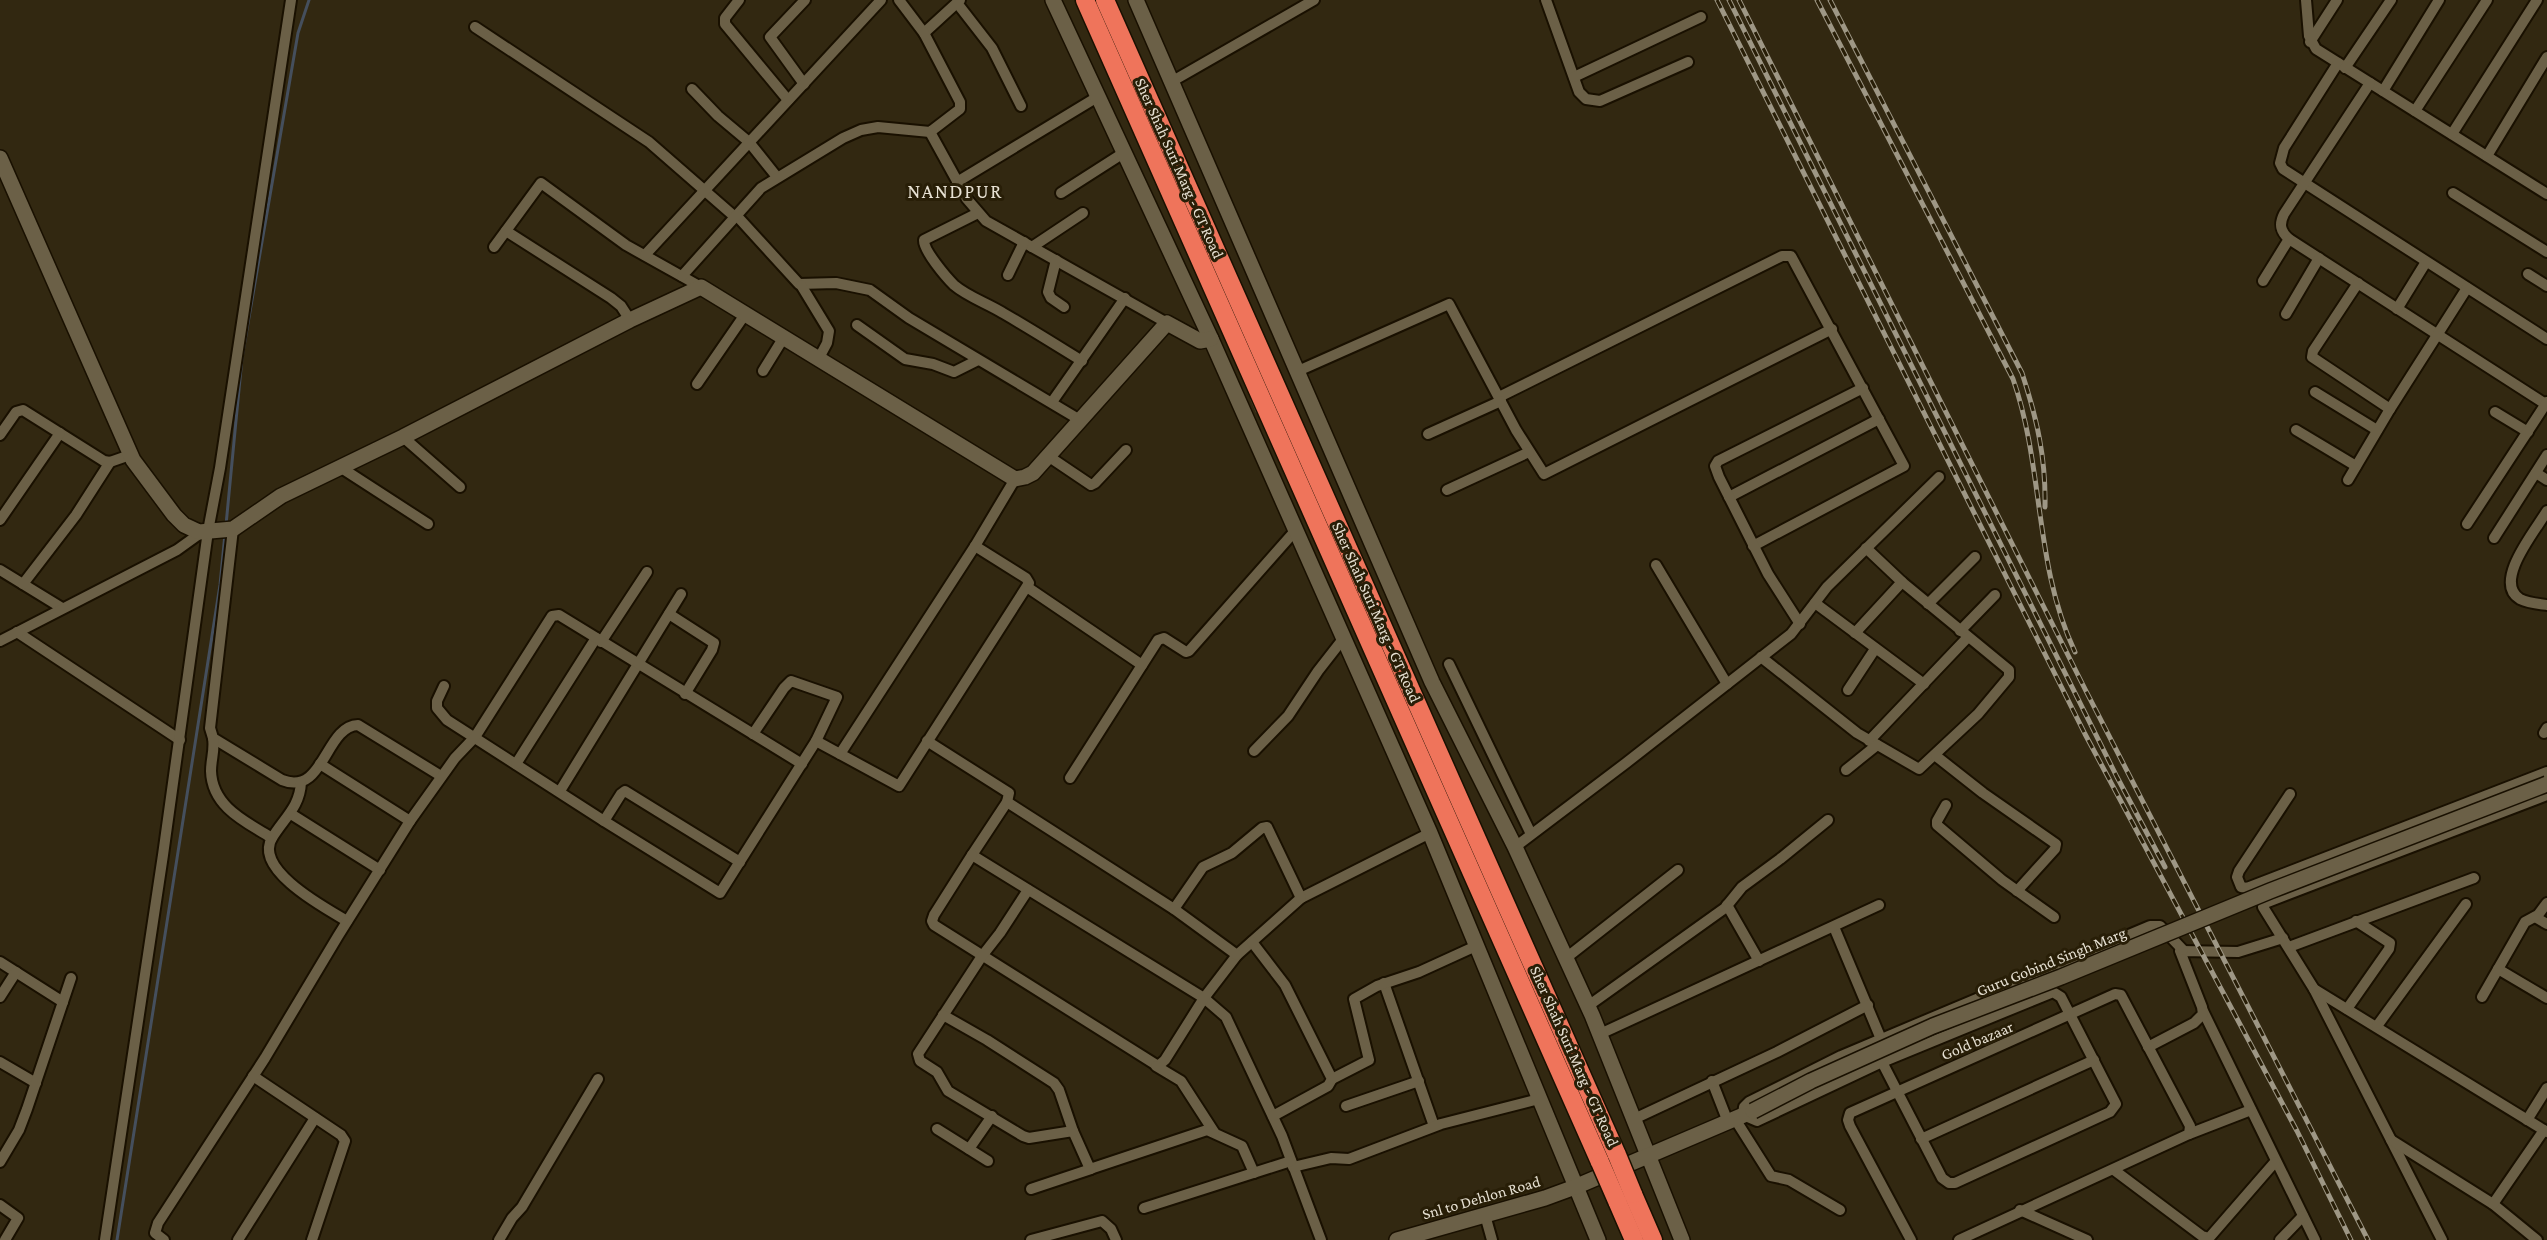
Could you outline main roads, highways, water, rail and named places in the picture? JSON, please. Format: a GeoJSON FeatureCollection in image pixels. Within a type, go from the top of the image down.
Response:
{"type":"FeatureCollection","features":[{"type":"Feature","properties":{"kind":"highway","name":"Sher Shah Suri Marg - GT Road"},"geometry":{"type":"LineString","coordinates":[[1084,0],[1608,1159]]}},
{"type":"Feature","properties":{"kind":"highway","name":"Sher Shah Suri Marg - GT Road"},"geometry":{"type":"LineString","coordinates":[[1105,0],[1625,1198],[1653,1240]]}},
{"type":"Feature","properties":{"kind":"highway","name":"Sher Shah Suri Marg - GT Road"},"geometry":{"type":"LineString","coordinates":[[1625,1198],[1634,1240]]}},
{"type":"Feature","properties":{"kind":"waterway"},"geometry":{"type":"LineString","coordinates":[[226,525],[242,358],[298,33],[309,0]]}},
{"type":"Feature","properties":{"kind":"waterway"},"geometry":{"type":"LineString","coordinates":[[117,1240],[220,585],[225,534]]}},
{"type":"Feature","properties":{"kind":"tunnel"},"geometry":{"type":"LineString","coordinates":[[1253,406],[1290,390]]}},
{"type":"Feature","properties":{"kind":"railway"},"geometry":{"type":"LineString","coordinates":[[1717,0],[2085,734],[2297,1131],[2351,1240]]}},
{"type":"Feature","properties":{"kind":"railway"},"geometry":{"type":"LineString","coordinates":[[1729,0],[2117,777],[2165,867]]}},
{"type":"Feature","properties":{"kind":"railway"},"geometry":{"type":"LineString","coordinates":[[1739,0],[2086,691],[2368,1240]]}},
{"type":"Feature","properties":{"kind":"railway"},"geometry":{"type":"LineString","coordinates":[[1817,0],[2013,379],[2030,447],[2052,585],[2075,652]]}},
{"type":"Feature","properties":{"kind":"railway"},"geometry":{"type":"LineString","coordinates":[[1830,0],[2022,373],[2040,439],[2045,507]]}},
{"type":"Feature","properties":{"kind":"district","name":"NANDPUR"},"geometry":{"type":"Point","coordinates":[955,191]}}]}
